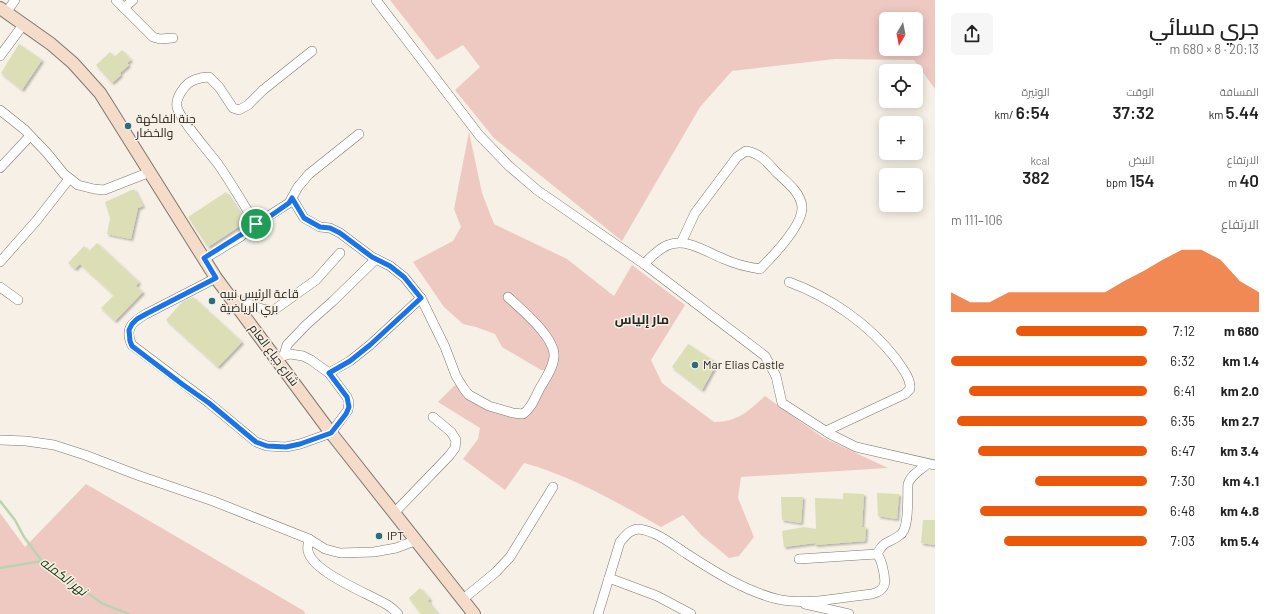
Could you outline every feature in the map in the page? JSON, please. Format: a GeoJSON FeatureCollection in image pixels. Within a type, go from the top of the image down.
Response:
{"type":"FeatureCollection","features":[{"type":"Feature","properties":{"kind":"main road","name":"شارع جباع العام"},"geometry":{"type":"LineString","coordinates":[[3,11],[51,44],[73,63],[100,93],[216,278],[280,356],[331,433],[474,614]]}},
{"type":"Feature","properties":{"kind":"street"},"geometry":{"type":"LineString","coordinates":[[3,11],[15,0]]}},
{"type":"Feature","properties":{"kind":"street"},"geometry":{"type":"LineString","coordinates":[[116,0],[156,39],[173,38]]}},
{"type":"Feature","properties":{"kind":"street"},"geometry":{"type":"LineString","coordinates":[[124,8],[133,0]]}},
{"type":"Feature","properties":{"kind":"street"},"geometry":{"type":"LineString","coordinates":[[376,0],[479,135],[509,166],[537,190],[644,264],[765,356],[776,376],[782,403],[813,424],[856,447],[931,464]]}},
{"type":"Feature","properties":{"kind":"street"},"geometry":{"type":"LineString","coordinates":[[0,56],[23,24]]}},
{"type":"Feature","properties":{"kind":"street"},"geometry":{"type":"LineString","coordinates":[[256,224],[244,203],[218,165],[180,115],[176,105],[177,101],[179,95],[185,87],[193,80],[203,77],[209,78],[219,87],[233,108],[237,110],[242,109],[312,51]]}},
{"type":"Feature","properties":{"kind":"street"},"geometry":{"type":"LineString","coordinates":[[0,110],[30,136],[69,179],[84,187],[104,190],[150,172]]}},
{"type":"Feature","properties":{"kind":"street"},"geometry":{"type":"LineString","coordinates":[[204,258],[240,237],[256,224],[289,203],[298,187],[309,174],[359,134]]}},
{"type":"Feature","properties":{"kind":"street"},"geometry":{"type":"LineString","coordinates":[[0,168],[30,136]]}},
{"type":"Feature","properties":{"kind":"street"},"geometry":{"type":"LineString","coordinates":[[644,264],[660,249],[669,245],[681,243],[694,246],[747,267],[760,269],[778,251],[800,218],[802,207],[800,199],[794,189],[760,155],[746,151],[737,157],[695,213],[681,243]]}},
{"type":"Feature","properties":{"kind":"street"},"geometry":{"type":"LineString","coordinates":[[0,262],[37,220],[69,179]]}},
{"type":"Feature","properties":{"kind":"street"},"geometry":{"type":"LineString","coordinates":[[292,198],[304,218],[320,227],[330,228],[340,233],[404,277],[421,298],[456,376],[469,395],[489,406],[513,413],[523,414],[530,407],[551,369],[554,352],[547,337],[508,297]]}},
{"type":"Feature","properties":{"kind":"street"},"geometry":{"type":"LineString","coordinates":[[233,300],[268,311],[274,310],[316,280],[340,253]]}},
{"type":"Feature","properties":{"kind":"street"},"geometry":{"type":"LineString","coordinates":[[280,356],[287,345],[306,325],[376,259]]}},
{"type":"Feature","properties":{"kind":"street"},"geometry":{"type":"LineString","coordinates":[[216,278],[137,319],[129,330],[132,346],[209,403],[256,442],[267,446],[286,447],[300,444],[331,433],[346,414],[349,407],[347,397],[329,373],[311,360],[303,356],[290,354],[280,356]]}},
{"type":"Feature","properties":{"kind":"street"},"geometry":{"type":"LineString","coordinates":[[789,282],[808,289],[823,297],[876,336],[904,370],[910,383],[910,389],[905,394],[826,431]]}},
{"type":"Feature","properties":{"kind":"street"},"geometry":{"type":"LineString","coordinates":[[0,287],[18,300]]}},
{"type":"Feature","properties":{"kind":"street"},"geometry":{"type":"LineString","coordinates":[[329,373],[350,361],[370,345],[421,298]]}},
{"type":"Feature","properties":{"kind":"street"},"geometry":{"type":"LineString","coordinates":[[394,512],[455,448],[456,440],[451,432],[434,417]]}},
{"type":"Feature","properties":{"kind":"street"},"geometry":{"type":"LineString","coordinates":[[0,440],[26,441],[54,445],[212,501],[309,539],[325,549],[340,553],[374,552],[396,548],[416,540]]}},
{"type":"Feature","properties":{"kind":"street"},"geometry":{"type":"LineString","coordinates":[[877,554],[885,542],[904,533],[909,479],[931,464]]}},
{"type":"Feature","properties":{"kind":"street"},"geometry":{"type":"LineString","coordinates":[[462,600],[496,572],[510,557],[553,487]]}},
{"type":"Feature","properties":{"kind":"street"},"geometry":{"type":"LineString","coordinates":[[598,614],[620,542],[625,535],[632,530],[637,529],[649,531],[701,563],[742,585],[772,597],[849,614]]}},
{"type":"Feature","properties":{"kind":"street"},"geometry":{"type":"LineString","coordinates":[[309,539],[307,549],[308,553],[316,564],[353,587],[391,607],[398,614]]}},
{"type":"Feature","properties":{"kind":"street"},"geometry":{"type":"LineString","coordinates":[[799,559],[877,554]]}},
{"type":"Feature","properties":{"kind":"street"},"geometry":{"type":"LineString","coordinates":[[788,600],[807,601],[876,593],[883,588],[885,580],[881,559],[877,554]]}},
{"type":"Feature","properties":{"kind":"street"},"geometry":{"type":"LineString","coordinates":[[609,578],[656,596],[691,614]]}},
{"type":"Feature","properties":{"kind":"shaded area"},"geometry":{"type":"Polygon","coordinates":[[[390,0],[935,0],[935,89],[923,72],[923,64],[917,64],[914,60],[835,59],[732,71],[700,107],[622,241],[494,138],[455,90],[480,67],[463,45],[437,60],[390,0]]]}},
{"type":"Feature","properties":{"kind":"shaded area"},"geometry":{"type":"Polygon","coordinates":[[[469,132],[482,193],[494,224],[567,259],[614,296],[632,265],[685,305],[651,360],[662,383],[714,422],[730,420],[742,415],[765,396],[822,437],[888,468],[741,477],[738,498],[754,537],[739,556],[729,558],[701,535],[683,515],[661,527],[560,475],[524,463],[505,490],[463,459],[478,439],[480,428],[438,402],[455,385],[468,397],[491,409],[531,411],[553,370],[541,370],[502,347],[495,334],[463,324],[444,307],[413,262],[453,241],[461,227],[454,209],[469,132]]]}},
{"type":"Feature","properties":{"kind":"shaded area"},"geometry":{"type":"Polygon","coordinates":[[[86,484],[304,611],[305,614],[0,614],[0,513],[25,547],[86,484]]]}},
{"type":"Feature","properties":{"kind":"building"},"geometry":{"type":"Polygon","coordinates":[[[19,44],[42,60],[22,90],[1,73],[19,44]]]}},
{"type":"Feature","properties":{"kind":"building"},"geometry":{"type":"Polygon","coordinates":[[[122,50],[131,60],[127,63],[129,65],[120,73],[121,75],[112,83],[96,65],[110,52],[114,57],[122,50]]]}},
{"type":"Feature","properties":{"kind":"building"},"geometry":{"type":"Polygon","coordinates":[[[134,189],[143,206],[138,208],[131,239],[107,234],[110,218],[105,202],[134,189]]]}},
{"type":"Feature","properties":{"kind":"building"},"geometry":{"type":"Polygon","coordinates":[[[226,192],[246,222],[208,247],[188,217],[226,192]]]}},
{"type":"Feature","properties":{"kind":"building"},"geometry":{"type":"Polygon","coordinates":[[[97,243],[139,282],[136,286],[143,292],[115,321],[101,308],[114,295],[80,264],[75,269],[68,263],[84,246],[89,251],[97,243]]]}},
{"type":"Feature","properties":{"kind":"building"},"geometry":{"type":"Polygon","coordinates":[[[193,297],[242,342],[218,367],[166,320],[182,302],[193,297]]]}},
{"type":"Feature","properties":{"kind":"building","name":"Mar Elias Castle"},"geometry":{"type":"Polygon","coordinates":[[[688,344],[717,363],[702,390],[672,367],[688,344]]]}},
{"type":"Feature","properties":{"kind":"building"},"geometry":{"type":"Polygon","coordinates":[[[843,493],[864,494],[862,527],[866,527],[865,541],[815,545],[815,543],[784,547],[782,531],[804,527],[816,529],[815,498],[843,499],[843,493]]]}},
{"type":"Feature","properties":{"kind":"building"},"geometry":{"type":"Polygon","coordinates":[[[877,493],[899,494],[897,519],[878,516],[877,493]]]}},
{"type":"Feature","properties":{"kind":"building"},"geometry":{"type":"Polygon","coordinates":[[[781,497],[803,497],[801,523],[782,520],[781,497]]]}},
{"type":"Feature","properties":{"kind":"building"},"geometry":{"type":"Polygon","coordinates":[[[923,520],[935,520],[935,545],[921,543],[923,520]]]}},
{"type":"Feature","properties":{"kind":"building"},"geometry":{"type":"Polygon","coordinates":[[[420,588],[430,599],[428,601],[438,614],[421,614],[409,598],[420,588]]]}},
{"type":"Feature","properties":{"kind":"waterway","name":"نهر الكمله"},"geometry":{"type":"LineString","coordinates":[[0,501],[15,520],[24,537],[42,561],[103,604],[129,614]]}},
{"type":"Feature","properties":{"kind":"waterway"},"geometry":{"type":"LineString","coordinates":[[0,568],[42,561]]}},
{"type":"Feature","properties":{"kind":"place","name":"جنة الفاكهة والخضار"},"geometry":{"type":"Point","coordinates":[128,126]}},
{"type":"Feature","properties":{"kind":"place","name":"قاعة الرئيس نبيه بري الرياضية"},"geometry":{"type":"Point","coordinates":[212,301]}},
{"type":"Feature","properties":{"kind":"place","name":"Mar Elias Castle"},"geometry":{"type":"Point","coordinates":[695,365]}},
{"type":"Feature","properties":{"kind":"place","name":"IPT"},"geometry":{"type":"Point","coordinates":[379,536]}},
{"type":"Feature","properties":{"kind":"district","name":"مار إلياس"},"geometry":{"type":"Point","coordinates":[642,319]}},
{"type":"Feature","properties":{"kind":"route"},"geometry":{"type":"LineString","coordinates":[[292,198],[304,218],[320,227],[330,228],[340,233],[372,257],[390,266],[404,277],[421,298],[370,345],[350,361],[329,373],[349,402],[349,407],[346,414],[331,433],[300,444],[286,447],[267,446],[256,442],[209,403],[132,346],[129,335],[129,330],[132,324],[137,319],[216,278],[204,258],[240,237],[256,224],[289,203],[292,198]]}}]}
